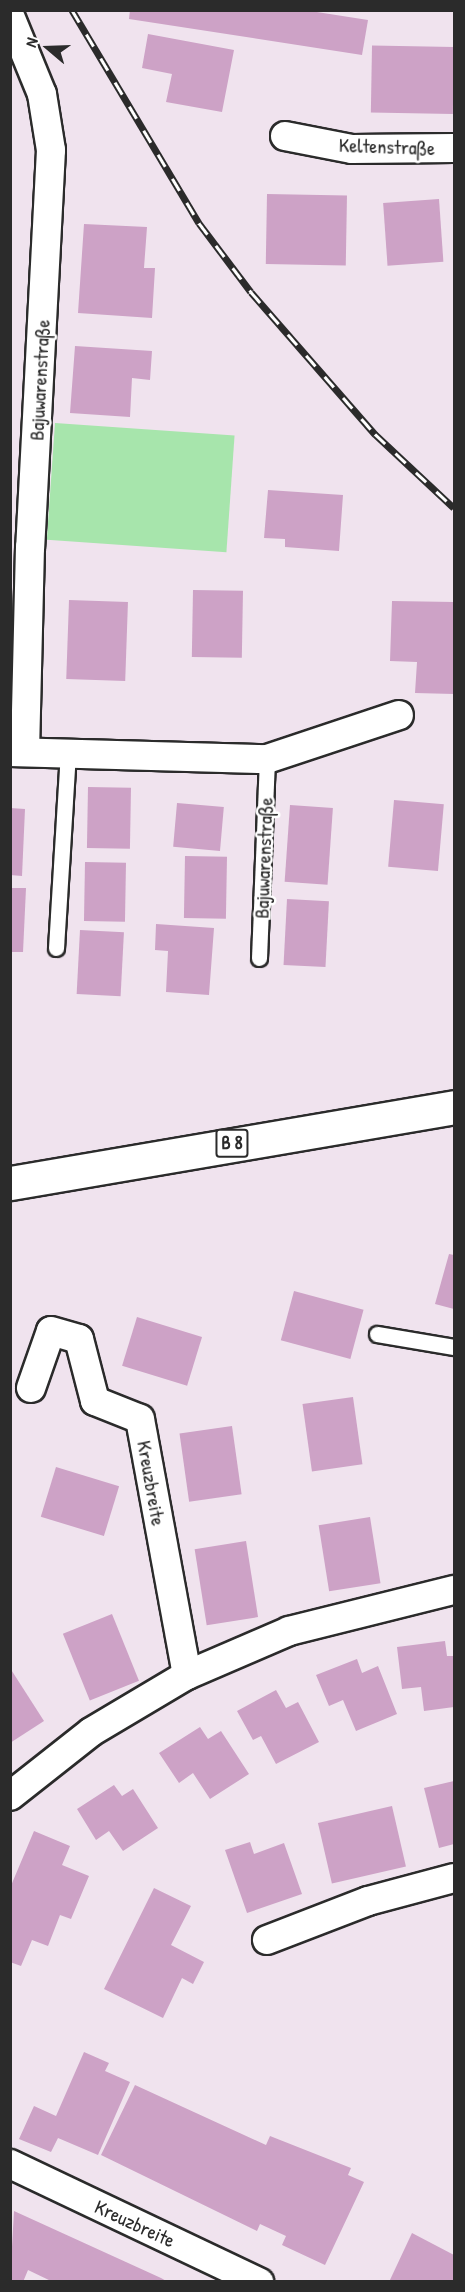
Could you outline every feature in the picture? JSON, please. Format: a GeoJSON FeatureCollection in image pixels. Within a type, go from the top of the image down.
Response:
{"type":"FeatureCollection","features":[{"type":"Feature","properties":{"kind":"main road","name":"B 8"},"geometry":{"type":"LineString","coordinates":[[10,1183],[454,1107]]}},
{"type":"Feature","properties":{"kind":"street","name":"Bajuwarenstraße"},"geometry":{"type":"LineString","coordinates":[[10,16],[42,94],[51,150],[18,751],[267,759],[399,715]]}},
{"type":"Feature","properties":{"kind":"street","name":"Keltenstraße"},"geometry":{"type":"LineString","coordinates":[[285,136],[352,149],[454,148]]}},
{"type":"Feature","properties":{"kind":"street","name":"Kreuzbreite"},"geometry":{"type":"LineString","coordinates":[[30,1388],[51,1331],[79,1339],[95,1401],[140,1419],[187,1675]]}},
{"type":"Feature","properties":{"kind":"street"},"geometry":{"type":"LineString","coordinates":[[10,1796],[91,1732],[187,1675],[289,1631],[454,1590]]}},
{"type":"Feature","properties":{"kind":"street"},"geometry":{"type":"LineString","coordinates":[[267,1940],[368,1900],[454,1878]]}},
{"type":"Feature","properties":{"kind":"street","name":"Kreuzbreite"},"geometry":{"type":"LineString","coordinates":[[10,2164],[259,2282]]}},
{"type":"Feature","properties":{"kind":"lane"},"geometry":{"type":"LineString","coordinates":[[56,948],[68,753]]}},
{"type":"Feature","properties":{"kind":"lane","name":"Bajuwarenstraße"},"geometry":{"type":"LineString","coordinates":[[259,958],[267,759]]}},
{"type":"Feature","properties":{"kind":"lane"},"geometry":{"type":"LineString","coordinates":[[377,1334],[454,1347]]}},
{"type":"Feature","properties":{"kind":"green space"},"geometry":{"type":"Polygon","coordinates":[[[55,423],[235,436],[226,552],[47,540],[55,423]]]}},
{"type":"Feature","properties":{"kind":"building"},"geometry":{"type":"Polygon","coordinates":[[[130,10],[304,10],[368,20],[362,55],[129,19],[130,10]]]}},
{"type":"Feature","properties":{"kind":"building"},"geometry":{"type":"Polygon","coordinates":[[[148,34],[234,50],[222,112],[166,102],[172,74],[142,68],[148,34]]]}},
{"type":"Feature","properties":{"kind":"building"},"geometry":{"type":"Polygon","coordinates":[[[372,46],[454,47],[453,114],[371,113],[372,46]]]}},
{"type":"Feature","properties":{"kind":"building"},"geometry":{"type":"Polygon","coordinates":[[[267,194],[347,195],[346,265],[266,264],[267,194]]]}},
{"type":"Feature","properties":{"kind":"building"},"geometry":{"type":"Polygon","coordinates":[[[439,199],[443,262],[388,266],[383,203],[439,199]]]}},
{"type":"Feature","properties":{"kind":"building"},"geometry":{"type":"Polygon","coordinates":[[[84,224],[147,227],[144,268],[155,268],[152,318],[78,313],[84,224]]]}},
{"type":"Feature","properties":{"kind":"building"},"geometry":{"type":"Polygon","coordinates":[[[75,346],[152,351],[150,380],[132,378],[130,417],[70,413],[75,346]]]}},
{"type":"Feature","properties":{"kind":"building"},"geometry":{"type":"Polygon","coordinates":[[[268,490],[343,495],[339,551],[285,547],[285,539],[264,538],[268,490]]]}},
{"type":"Feature","properties":{"kind":"building"},"geometry":{"type":"Polygon","coordinates":[[[193,590],[243,591],[242,658],[192,657],[193,590]]]}},
{"type":"Feature","properties":{"kind":"building"},"geometry":{"type":"Polygon","coordinates":[[[69,600],[128,602],[125,681],[66,679],[69,600]]]}},
{"type":"Feature","properties":{"kind":"building"},"geometry":{"type":"Polygon","coordinates":[[[392,601],[454,602],[454,694],[415,693],[417,662],[390,661],[392,601]]]}},
{"type":"Feature","properties":{"kind":"building"},"geometry":{"type":"Polygon","coordinates":[[[88,787],[131,788],[130,849],[87,848],[88,787]]]}},
{"type":"Feature","properties":{"kind":"building"},"geometry":{"type":"Polygon","coordinates":[[[394,800],[444,804],[438,871],[388,867],[394,800]]]}},
{"type":"Feature","properties":{"kind":"building"},"geometry":{"type":"Polygon","coordinates":[[[177,803],[224,807],[220,851],[173,847],[177,803]]]}},
{"type":"Feature","properties":{"kind":"building"},"geometry":{"type":"Polygon","coordinates":[[[290,805],[333,808],[328,885],[285,882],[290,805]]]}},
{"type":"Feature","properties":{"kind":"building"},"geometry":{"type":"Polygon","coordinates":[[[10,808],[25,809],[22,876],[10,875],[10,808]]]}},
{"type":"Feature","properties":{"kind":"building"},"geometry":{"type":"Polygon","coordinates":[[[185,856],[227,857],[226,919],[184,918],[185,856]]]}},
{"type":"Feature","properties":{"kind":"building"},"geometry":{"type":"Polygon","coordinates":[[[85,862],[126,863],[125,922],[84,921],[85,862]]]}},
{"type":"Feature","properties":{"kind":"building"},"geometry":{"type":"Polygon","coordinates":[[[10,888],[26,888],[23,952],[10,952],[10,888]]]}},
{"type":"Feature","properties":{"kind":"building"},"geometry":{"type":"Polygon","coordinates":[[[287,899],[329,901],[325,967],[284,965],[287,899]]]}},
{"type":"Feature","properties":{"kind":"building"},"geometry":{"type":"Polygon","coordinates":[[[156,924],[214,928],[209,995],[166,992],[168,951],[155,950],[156,924]]]}},
{"type":"Feature","properties":{"kind":"building"},"geometry":{"type":"Polygon","coordinates":[[[80,930],[124,932],[121,996],[77,994],[80,930]]]}},
{"type":"Feature","properties":{"kind":"building"},"geometry":{"type":"Polygon","coordinates":[[[449,1254],[454,1255],[454,1309],[435,1304],[449,1254]]]}},
{"type":"Feature","properties":{"kind":"building"},"geometry":{"type":"Polygon","coordinates":[[[294,1291],[364,1310],[350,1359],[281,1340],[294,1291]]]}},
{"type":"Feature","properties":{"kind":"building"},"geometry":{"type":"Polygon","coordinates":[[[137,1317],[202,1337],[187,1386],[122,1366],[137,1317]]]}},
{"type":"Feature","properties":{"kind":"building"},"geometry":{"type":"Polygon","coordinates":[[[353,1397],[362,1464],[312,1471],[302,1404],[353,1397]]]}},
{"type":"Feature","properties":{"kind":"building"},"geometry":{"type":"Polygon","coordinates":[[[232,1426],[242,1494],[189,1502],[180,1433],[232,1426]]]}},
{"type":"Feature","properties":{"kind":"building"},"geometry":{"type":"Polygon","coordinates":[[[56,1467],[119,1486],[104,1536],[41,1517],[56,1467]]]}},
{"type":"Feature","properties":{"kind":"building"},"geometry":{"type":"Polygon","coordinates":[[[370,1517],[380,1583],[329,1591],[319,1525],[370,1517]]]}},
{"type":"Feature","properties":{"kind":"building"},"geometry":{"type":"Polygon","coordinates":[[[246,1541],[258,1617],[207,1625],[195,1549],[246,1541]]]}},
{"type":"Feature","properties":{"kind":"building"},"geometry":{"type":"Polygon","coordinates":[[[112,1614],[139,1681],[90,1701],[63,1634],[112,1614]]]}},
{"type":"Feature","properties":{"kind":"building"},"geometry":{"type":"Polygon","coordinates":[[[445,1641],[447,1656],[454,1656],[454,1707],[424,1711],[421,1687],[402,1689],[397,1647],[445,1641]]]}},
{"type":"Feature","properties":{"kind":"building"},"geometry":{"type":"Polygon","coordinates":[[[357,1659],[362,1673],[378,1666],[397,1714],[356,1731],[343,1700],[329,1706],[316,1675],[357,1659]]]}},
{"type":"Feature","properties":{"kind":"building"},"geometry":{"type":"Polygon","coordinates":[[[10,1668],[44,1721],[10,1743],[10,1668]]]}},
{"type":"Feature","properties":{"kind":"building"},"geometry":{"type":"Polygon","coordinates":[[[276,1690],[286,1708],[298,1702],[319,1742],[276,1764],[261,1736],[253,1740],[237,1711],[276,1690]]]}},
{"type":"Feature","properties":{"kind":"building"},"geometry":{"type":"Polygon","coordinates":[[[200,1727],[208,1739],[221,1731],[249,1774],[210,1799],[193,1773],[179,1783],[159,1753],[200,1727]]]}},
{"type":"Feature","properties":{"kind":"building"},"geometry":{"type":"Polygon","coordinates":[[[454,1781],[454,1844],[439,1848],[424,1788],[454,1781]]]}},
{"type":"Feature","properties":{"kind":"building"},"geometry":{"type":"Polygon","coordinates":[[[114,1785],[122,1796],[133,1789],[158,1828],[123,1851],[109,1831],[96,1840],[77,1809],[114,1785]]]}},
{"type":"Feature","properties":{"kind":"building"},"geometry":{"type":"Polygon","coordinates":[[[392,1806],[406,1866],[332,1884],[318,1823],[392,1806]]]}},
{"type":"Feature","properties":{"kind":"building"},"geometry":{"type":"Polygon","coordinates":[[[34,1831],[70,1846],[62,1865],[89,1876],[71,1919],[60,1915],[48,1946],[32,1940],[21,1966],[10,1962],[10,1888],[34,1831]]]}},
{"type":"Feature","properties":{"kind":"building"},"geometry":{"type":"Polygon","coordinates":[[[250,1842],[254,1854],[284,1843],[302,1894],[247,1913],[225,1850],[250,1842]]]}},
{"type":"Feature","properties":{"kind":"building"},"geometry":{"type":"Polygon","coordinates":[[[154,1888],[191,1906],[171,1945],[204,1962],[193,1984],[182,1978],[163,2018],[104,1989],[154,1888]]]}},
{"type":"Feature","properties":{"kind":"building"},"geometry":{"type":"Polygon","coordinates":[[[84,2052],[109,2063],[105,2071],[130,2082],[98,2155],[58,2138],[51,2152],[19,2139],[34,2106],[56,2116],[84,2052]]]}},
{"type":"Feature","properties":{"kind":"building"},"geometry":{"type":"Polygon","coordinates":[[[135,2085],[266,2145],[270,2136],[351,2168],[348,2175],[364,2182],[325,2265],[282,2245],[286,2236],[260,2224],[257,2231],[101,2155],[135,2085]]]}},
{"type":"Feature","properties":{"kind":"building"},"geometry":{"type":"Polygon","coordinates":[[[14,2211],[168,2282],[53,2282],[28,2270],[23,2282],[10,2282],[14,2211]]]}},
{"type":"Feature","properties":{"kind":"building"},"geometry":{"type":"Polygon","coordinates":[[[412,2233],[454,2255],[454,2282],[389,2282],[412,2233]]]}},
{"type":"Feature","properties":{"kind":"railway"},"geometry":{"type":"LineString","coordinates":[[72,10],[199,223],[251,292],[375,434],[454,508]]}}]}
